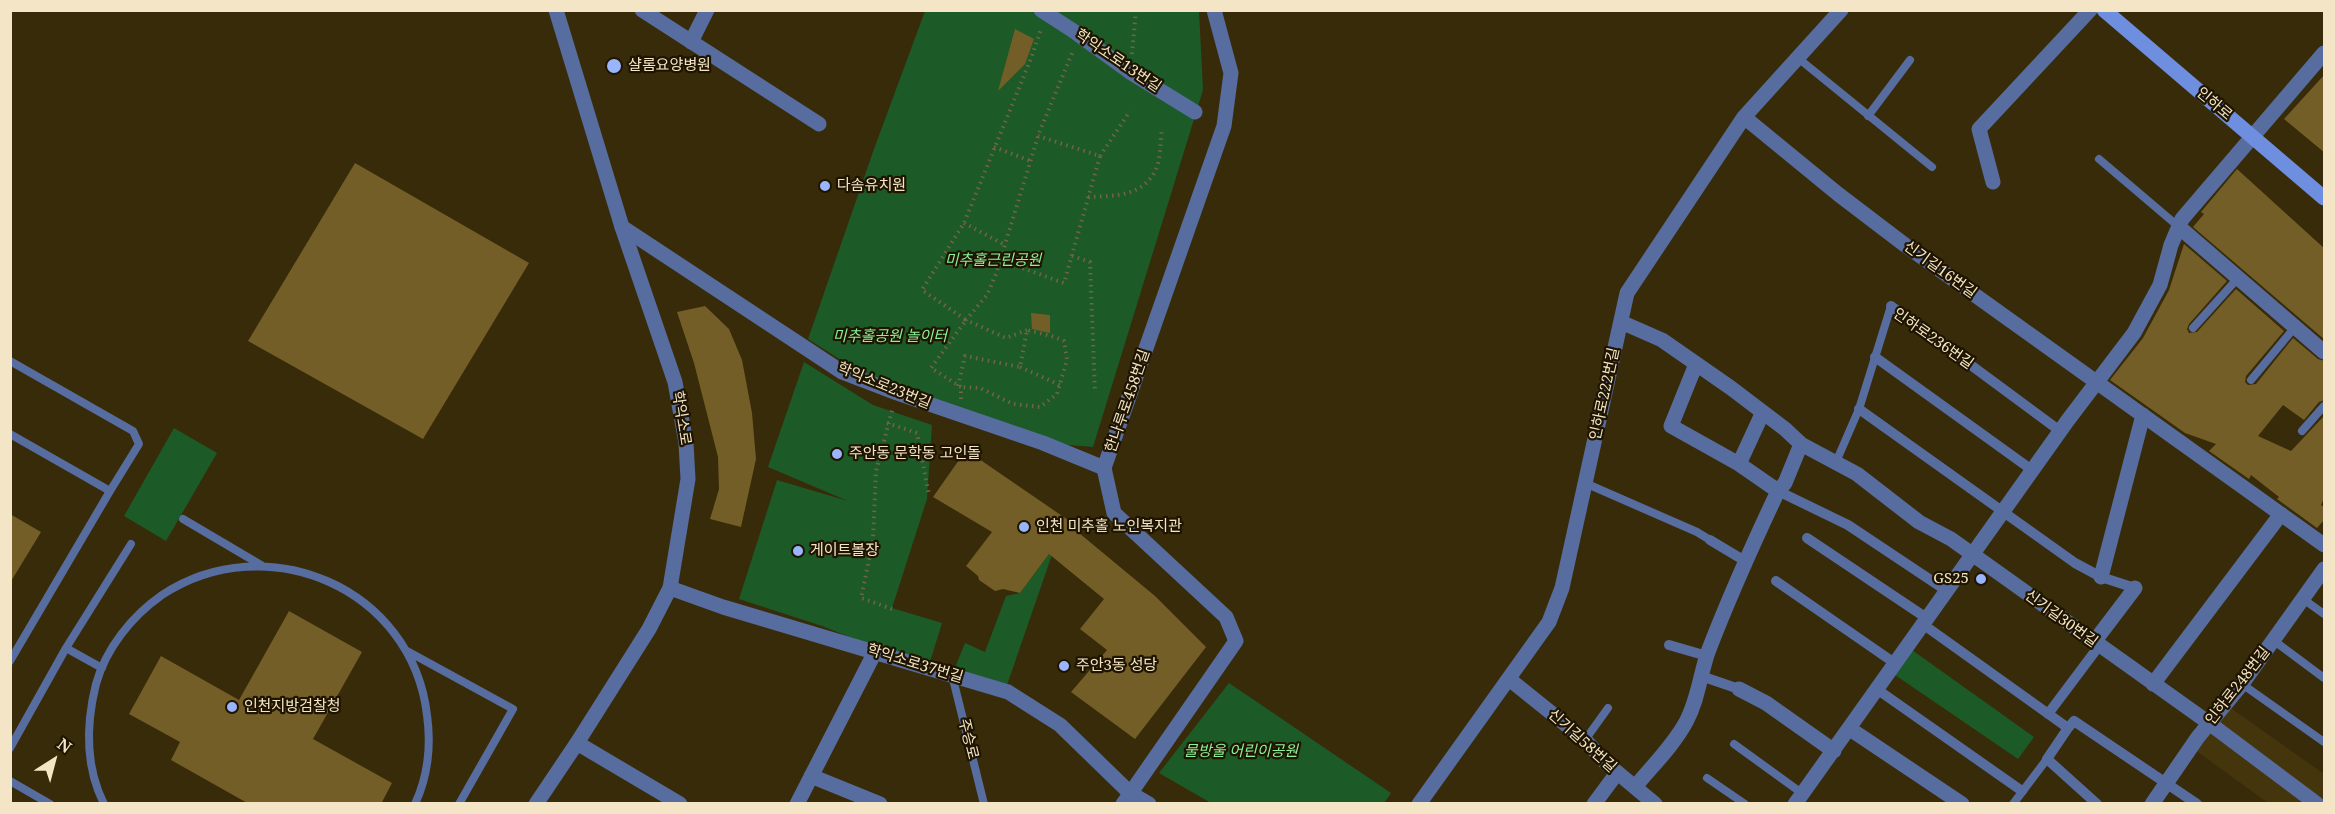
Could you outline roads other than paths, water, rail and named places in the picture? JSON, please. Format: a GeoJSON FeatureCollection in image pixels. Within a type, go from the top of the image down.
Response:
{"type":"FeatureCollection","features":[{"type":"Feature","properties":{"kind":"main road","name":"인하로"},"geometry":{"type":"LineString","coordinates":[[2104,10],[2325,198]]}},
{"type":"Feature","properties":{"kind":"street","name":"학익소로"},"geometry":{"type":"LineString","coordinates":[[536,804],[649,628],[670,588],[688,479],[686,443],[675,382],[622,227],[556,10]]}},
{"type":"Feature","properties":{"kind":"street"},"geometry":{"type":"LineString","coordinates":[[642,10],[819,124]]}},
{"type":"Feature","properties":{"kind":"street"},"geometry":{"type":"LineString","coordinates":[[691,42],[707,10]]}},
{"type":"Feature","properties":{"kind":"street","name":"한나루로458번길"},"geometry":{"type":"LineString","coordinates":[[1126,798],[1236,641],[1226,617],[1114,513],[1104,468],[1224,126],[1231,73],[1214,10]]}},
{"type":"Feature","properties":{"kind":"street","name":"인하로222번길"},"geometry":{"type":"LineString","coordinates":[[1419,804],[1549,622],[1562,588],[1627,293],[1744,117],[1841,10]]}},
{"type":"Feature","properties":{"kind":"street"},"geometry":{"type":"LineString","coordinates":[[1993,182],[1979,129],[2090,10]]}},
{"type":"Feature","properties":{"kind":"street","name":"학익소로13번길"},"geometry":{"type":"LineString","coordinates":[[1043,12],[1130,72],[1196,112]]}},
{"type":"Feature","properties":{"kind":"street"},"geometry":{"type":"LineString","coordinates":[[1799,799],[2060,431],[2134,333],[2160,285],[2171,245],[2182,219],[2325,52]]}},
{"type":"Feature","properties":{"kind":"street","name":"신기길16번길"},"geometry":{"type":"LineString","coordinates":[[1744,117],[1905,245],[2325,544]]}},
{"type":"Feature","properties":{"kind":"street","name":"학익소로23번길"},"geometry":{"type":"LineString","coordinates":[[622,227],[842,372],[1043,443],[1104,468]]}},
{"type":"Feature","properties":{"kind":"street"},"geometry":{"type":"LineString","coordinates":[[2179,227],[2325,352]]}},
{"type":"Feature","properties":{"kind":"street","name":"인하로236번길"},"geometry":{"type":"LineString","coordinates":[[1890,306],[2060,431]]}},
{"type":"Feature","properties":{"kind":"street","name":"신기길30번길"},"geometry":{"type":"LineString","coordinates":[[1621,322],[1662,340],[1763,412],[1801,444],[1857,474],[1919,522],[1951,539],[2209,723],[2317,804]]}},
{"type":"Feature","properties":{"kind":"street"},"geometry":{"type":"LineString","coordinates":[[1875,357],[2032,470]]}},
{"type":"Feature","properties":{"kind":"street"},"geometry":{"type":"LineString","coordinates":[[1696,364],[1671,426],[1739,464],[1778,491],[1848,525],[1947,591]]}},
{"type":"Feature","properties":{"kind":"street"},"geometry":{"type":"LineString","coordinates":[[1859,409],[2075,563],[2101,576],[2135,588],[2048,714]]}},
{"type":"Feature","properties":{"kind":"street"},"geometry":{"type":"LineString","coordinates":[[1739,464],[1763,412]]}},
{"type":"Feature","properties":{"kind":"street"},"geometry":{"type":"LineString","coordinates":[[2101,576],[2143,415]]}},
{"type":"Feature","properties":{"kind":"street"},"geometry":{"type":"LineString","coordinates":[[1635,787],[1674,740],[1686,721],[1697,695],[1707,656],[1731,591],[1778,491],[1785,483],[1801,444]]}},
{"type":"Feature","properties":{"kind":"street"},"geometry":{"type":"LineString","coordinates":[[2153,684],[2282,514]]}},
{"type":"Feature","properties":{"kind":"street"},"geometry":{"type":"LineString","coordinates":[[1807,538],[1926,622],[2068,728]]}},
{"type":"Feature","properties":{"kind":"street"},"geometry":{"type":"LineString","coordinates":[[1710,540],[1745,561]]}},
{"type":"Feature","properties":{"kind":"street","name":"인하로248번길"},"geometry":{"type":"LineString","coordinates":[[2152,804],[2209,723],[2242,684],[2325,569]]}},
{"type":"Feature","properties":{"kind":"street"},"geometry":{"type":"LineString","coordinates":[[1776,581],[1896,664]]}},
{"type":"Feature","properties":{"kind":"street","name":"학익소로37번길"},"geometry":{"type":"LineString","coordinates":[[670,588],[723,608],[1008,692],[1060,725],[1126,798],[1149,804]]}},
{"type":"Feature","properties":{"kind":"street"},"geometry":{"type":"LineString","coordinates":[[1669,645],[1707,656]]}},
{"type":"Feature","properties":{"kind":"street"},"geometry":{"type":"LineString","coordinates":[[797,804],[875,652]]}},
{"type":"Feature","properties":{"kind":"street"},"geometry":{"type":"LineString","coordinates":[[1701,676],[1739,688],[1766,703],[1834,751]]}},
{"type":"Feature","properties":{"kind":"street","name":"신기길58번길"},"geometry":{"type":"LineString","coordinates":[[1509,679],[1585,740],[1617,773],[1654,804]]}},
{"type":"Feature","properties":{"kind":"street"},"geometry":{"type":"LineString","coordinates":[[1878,690],[2022,791]]}},
{"type":"Feature","properties":{"kind":"street"},"geometry":{"type":"LineString","coordinates":[[2097,804],[2046,759],[2074,721],[2197,804]]}},
{"type":"Feature","properties":{"kind":"street"},"geometry":{"type":"LineString","coordinates":[[1850,729],[1962,804]]}},
{"type":"Feature","properties":{"kind":"street"},"geometry":{"type":"LineString","coordinates":[[577,743],[680,804]]}},
{"type":"Feature","properties":{"kind":"street"},"geometry":{"type":"LineString","coordinates":[[1594,804],[1617,773]]}},
{"type":"Feature","properties":{"kind":"street"},"geometry":{"type":"LineString","coordinates":[[811,776],[880,804]]}},
{"type":"Feature","properties":{"kind":"lane"},"geometry":{"type":"LineString","coordinates":[[1798,58],[1932,167]]}},
{"type":"Feature","properties":{"kind":"lane"},"geometry":{"type":"LineString","coordinates":[[1868,116],[1910,60]]}},
{"type":"Feature","properties":{"kind":"lane"},"geometry":{"type":"LineString","coordinates":[[2099,159],[2179,227]]}},
{"type":"Feature","properties":{"kind":"lane"},"geometry":{"type":"LineString","coordinates":[[2193,328],[2238,278]]}},
{"type":"Feature","properties":{"kind":"lane","name":"인하로236번길"},"geometry":{"type":"LineString","coordinates":[[1836,462],[1859,409],[1890,306]]}},
{"type":"Feature","properties":{"kind":"lane"},"geometry":{"type":"LineString","coordinates":[[2251,380],[2295,327]]}},
{"type":"Feature","properties":{"kind":"lane"},"geometry":{"type":"LineString","coordinates":[[10,361],[133,431],[139,444],[10,661]]}},
{"type":"Feature","properties":{"kind":"lane"},"geometry":{"type":"LineString","coordinates":[[2302,431],[2325,406]]}},
{"type":"Feature","properties":{"kind":"lane"},"geometry":{"type":"LineString","coordinates":[[10,435],[110,491]]}},
{"type":"Feature","properties":{"kind":"lane"},"geometry":{"type":"LineString","coordinates":[[1585,483],[1697,532],[1710,540]]}},
{"type":"Feature","properties":{"kind":"lane"},"geometry":{"type":"LineString","coordinates":[[183,519],[261,565]]}},
{"type":"Feature","properties":{"kind":"lane"},"geometry":{"type":"LineString","coordinates":[[10,748],[66,648],[131,544]]}},
{"type":"Feature","properties":{"kind":"lane"},"geometry":{"type":"LineString","coordinates":[[104,804],[98,793],[89,753],[89,712],[102,668],[119,636],[147,606],[181,583],[220,569],[261,565],[301,570],[340,585],[373,609],[400,641],[416,669],[426,700],[429,732],[427,765],[415,804]]}},
{"type":"Feature","properties":{"kind":"lane"},"geometry":{"type":"LineString","coordinates":[[2303,599],[2325,614]]}},
{"type":"Feature","properties":{"kind":"lane"},"geometry":{"type":"LineString","coordinates":[[2273,640],[2325,678]]}},
{"type":"Feature","properties":{"kind":"lane"},"geometry":{"type":"LineString","coordinates":[[66,648],[102,668]]}},
{"type":"Feature","properties":{"kind":"lane"},"geometry":{"type":"LineString","coordinates":[[406,651],[513,709],[459,804]]}},
{"type":"Feature","properties":{"kind":"lane","name":"주승로"},"geometry":{"type":"LineString","coordinates":[[952,675],[984,804]]}},
{"type":"Feature","properties":{"kind":"lane"},"geometry":{"type":"LineString","coordinates":[[2242,684],[2325,742]]}},
{"type":"Feature","properties":{"kind":"lane"},"geometry":{"type":"LineString","coordinates":[[1585,740],[1608,708]]}},
{"type":"Feature","properties":{"kind":"lane"},"geometry":{"type":"LineString","coordinates":[[1734,744],[1799,799]]}},
{"type":"Feature","properties":{"kind":"lane"},"geometry":{"type":"LineString","coordinates":[[2013,804],[2046,759]]}},
{"type":"Feature","properties":{"kind":"lane"},"geometry":{"type":"LineString","coordinates":[[1707,778],[1744,804]]}},
{"type":"Feature","properties":{"kind":"lane"},"geometry":{"type":"LineString","coordinates":[[10,781],[50,804]]}},
{"type":"Feature","properties":{"kind":"place","name":"샬롬요양병원"},"geometry":{"type":"Point","coordinates":[614,66]}},
{"type":"Feature","properties":{"kind":"place","name":"다솜유치원"},"geometry":{"type":"Point","coordinates":[825,186]}},
{"type":"Feature","properties":{"kind":"place","name":"주안동 문학동 고인돌"},"geometry":{"type":"Point","coordinates":[837,454]}},
{"type":"Feature","properties":{"kind":"place","name":"인천 미추홀 노인복지관"},"geometry":{"type":"Point","coordinates":[1024,527]}},
{"type":"Feature","properties":{"kind":"place","name":"게이트볼장"},"geometry":{"type":"Point","coordinates":[798,551]}},
{"type":"Feature","properties":{"kind":"place","name":"GS25"},"geometry":{"type":"Point","coordinates":[1981,579]}},
{"type":"Feature","properties":{"kind":"place","name":"주안3동 성당"},"geometry":{"type":"Point","coordinates":[1064,666]}},
{"type":"Feature","properties":{"kind":"place","name":"인천지방검찰청"},"geometry":{"type":"Point","coordinates":[232,707]}},
{"type":"Feature","properties":{"kind":"park label","name":"미추홀근린공원"},"geometry":{"type":"Point","coordinates":[993,261]}},
{"type":"Feature","properties":{"kind":"park label","name":"미추홀공원 놀이터"},"geometry":{"type":"Point","coordinates":[890,337]}},
{"type":"Feature","properties":{"kind":"park label","name":"물방울 어린이공원"},"geometry":{"type":"Point","coordinates":[1241,752]}}]}
